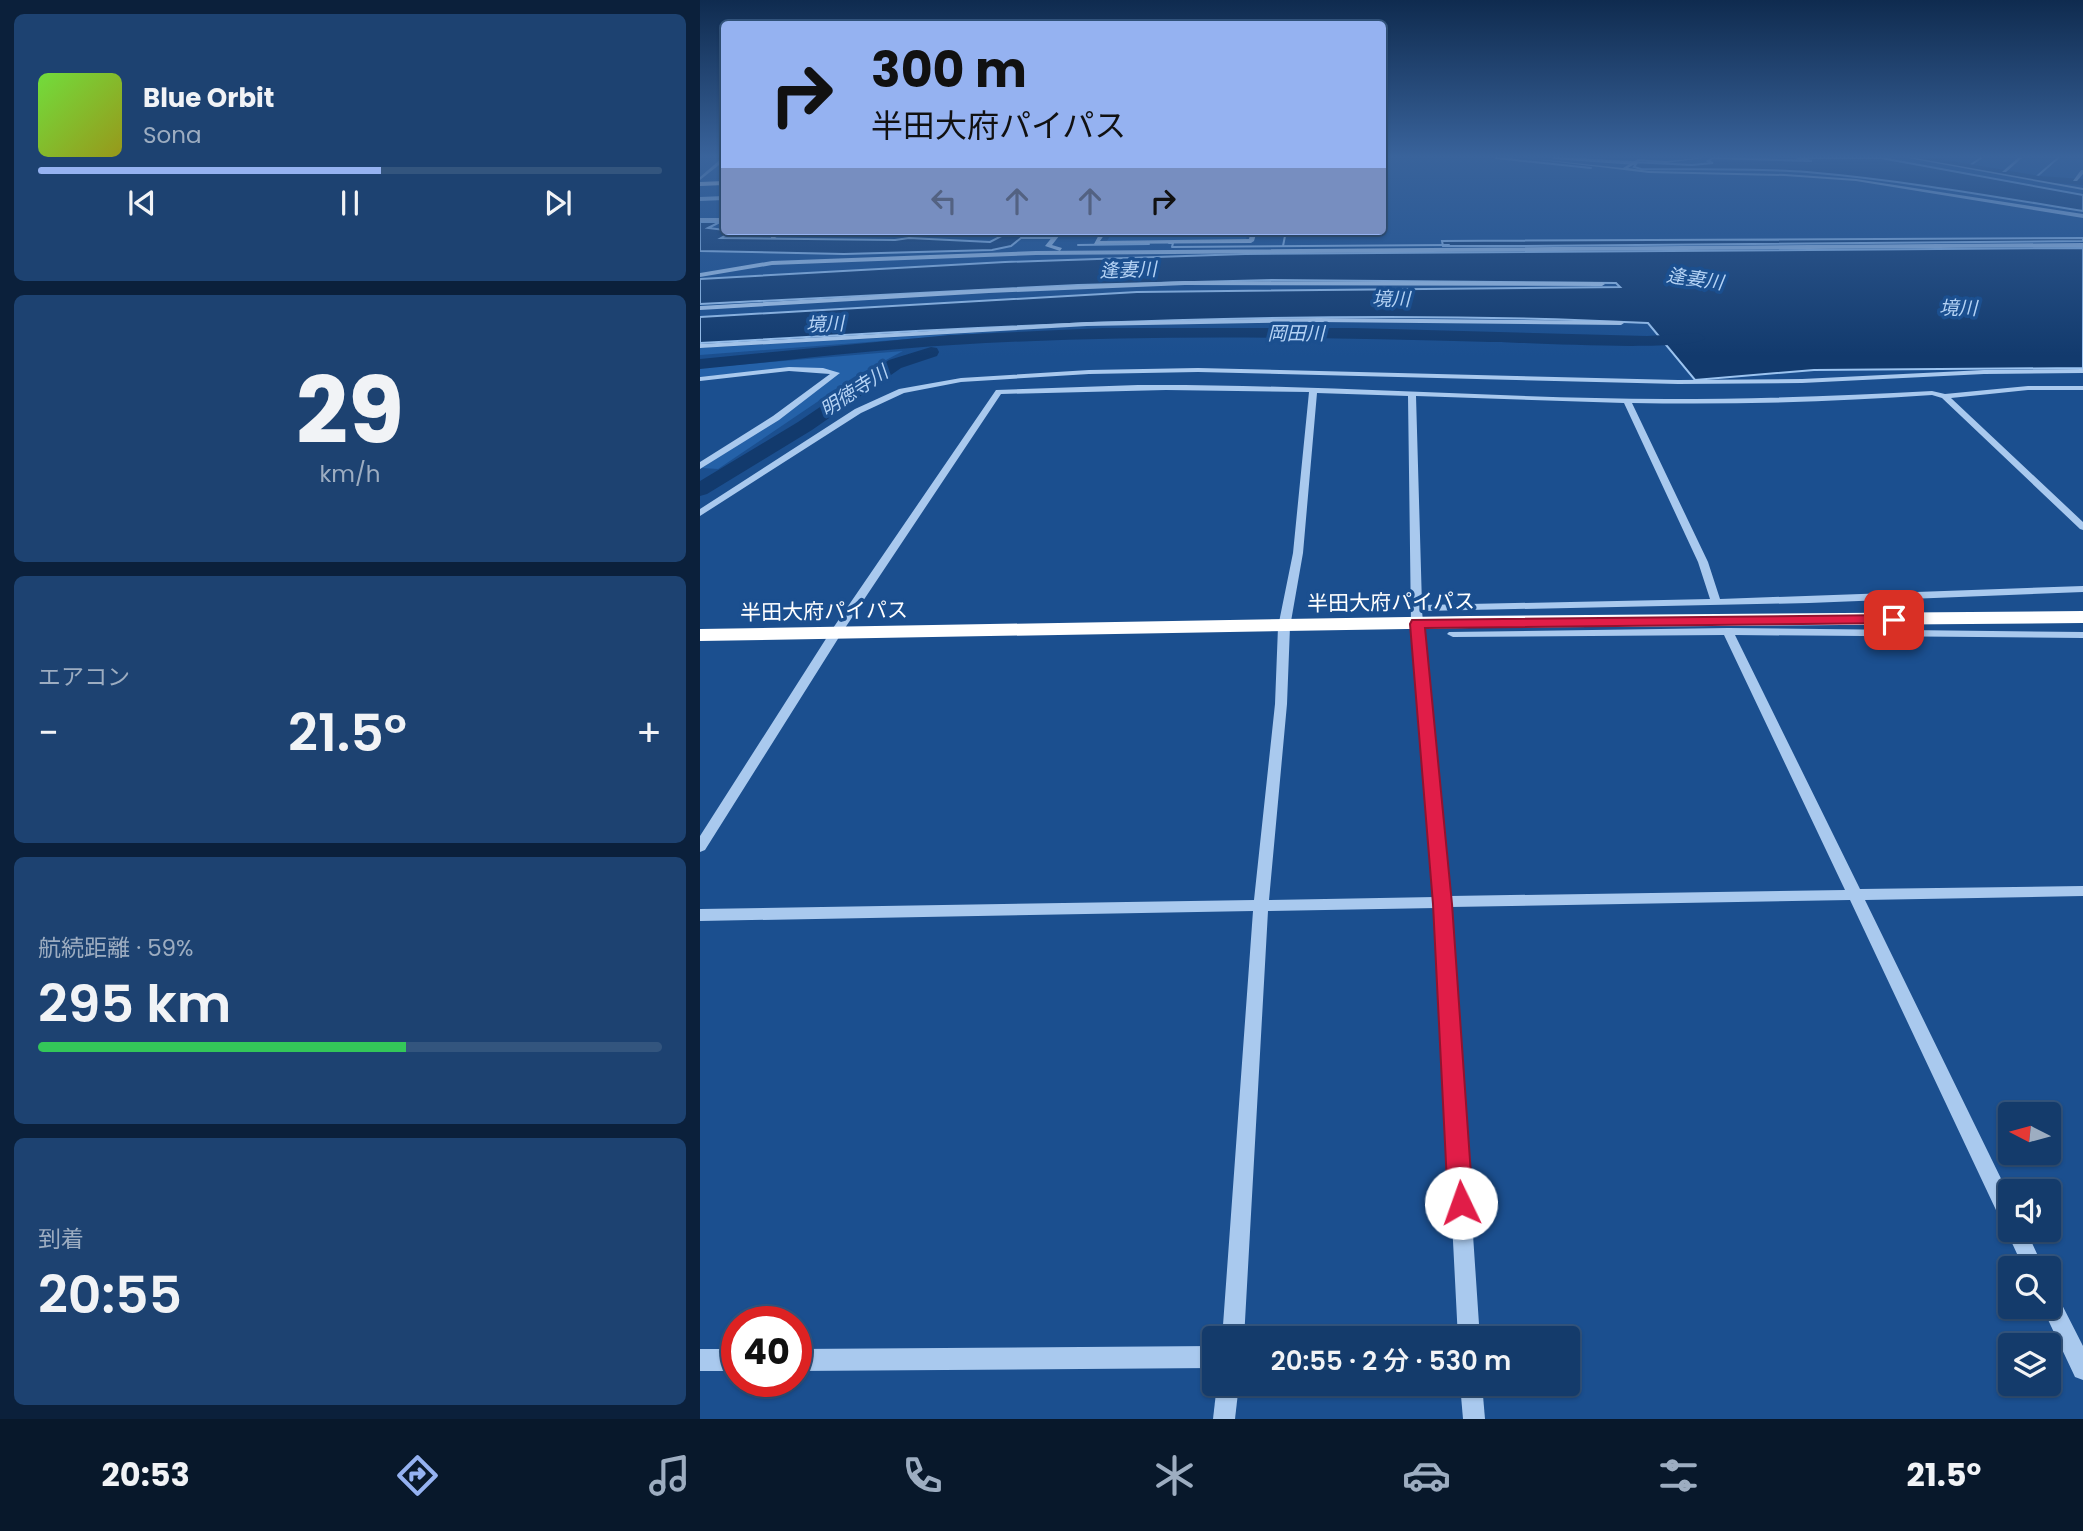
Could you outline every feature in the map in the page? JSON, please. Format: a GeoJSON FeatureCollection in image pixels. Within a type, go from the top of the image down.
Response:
{"type":"FeatureCollection","features":[{"type":"Feature","properties":{"kind":"highway","name":"半田大府パイパス"},"geometry":{"type":"LineString","coordinates":[[700,635],[1284,627],[1417,616],[2083,617]]}},
{"type":"Feature","properties":{"kind":"street"},"geometry":{"type":"LineString","coordinates":[[1056,235],[1048,246],[1056,249],[1147,247],[1146,251]]}},
{"type":"Feature","properties":{"kind":"street"},"geometry":{"type":"LineString","coordinates":[[1101,235],[1096,243],[1251,241],[1253,235]]}},
{"type":"Feature","properties":{"kind":"street"},"geometry":{"type":"LineString","coordinates":[[700,275],[772,263],[1146,251],[2083,245]]}},
{"type":"Feature","properties":{"kind":"street"},"geometry":{"type":"LineString","coordinates":[[700,308],[1001,291],[1185,284],[1602,284]]}},
{"type":"Feature","properties":{"kind":"street"},"geometry":{"type":"LineString","coordinates":[[700,346],[970,329],[1128,323],[1305,320],[1621,323]]}},
{"type":"Feature","properties":{"kind":"street"},"geometry":{"type":"LineString","coordinates":[[700,379],[796,370],[827,370],[836,373],[815,391],[700,466]]}},
{"type":"Feature","properties":{"kind":"street"},"geometry":{"type":"LineString","coordinates":[[700,513],[858,411],[902,391],[961,380],[1174,370],[1678,382],[1850,380],[1984,372],[2083,371]]}},
{"type":"Feature","properties":{"kind":"street"},"geometry":{"type":"LineString","coordinates":[[700,847],[835,634],[999,392],[1164,387],[1628,402],[1798,401],[1932,393],[1945,396],[2028,388],[2083,388]]}},
{"type":"Feature","properties":{"kind":"street"},"geometry":{"type":"LineString","coordinates":[[1234,1326],[1261,905],[1281,704],[1284,627],[1298,553],[1312,391]]}},
{"type":"Feature","properties":{"kind":"street"},"geometry":{"type":"LineString","coordinates":[[1412,394],[1417,616],[1443,904],[1468,1326]]}},
{"type":"Feature","properties":{"kind":"street"},"geometry":{"type":"LineString","coordinates":[[1945,396],[2083,527]]}},
{"type":"Feature","properties":{"kind":"street"},"geometry":{"type":"LineString","coordinates":[[1628,402],[1703,562],[1716,602]]}},
{"type":"Feature","properties":{"kind":"street"},"geometry":{"type":"LineString","coordinates":[[1417,616],[2083,589]]}},
{"type":"Feature","properties":{"kind":"street"},"geometry":{"type":"LineString","coordinates":[[1728,631],[1998,1193]]}},
{"type":"Feature","properties":{"kind":"street"},"geometry":{"type":"LineString","coordinates":[[1453,634],[1728,631],[2083,635]]}},
{"type":"Feature","properties":{"kind":"street"},"geometry":{"type":"LineString","coordinates":[[700,915],[2083,891]]}},
{"type":"Feature","properties":{"kind":"street"},"geometry":{"type":"LineString","coordinates":[[2058,1319],[2083,1369]]}},
{"type":"Feature","properties":{"kind":"street"},"geometry":{"type":"LineString","coordinates":[[812,1360],[1202,1357]]}},
{"type":"Feature","properties":{"kind":"street"},"geometry":{"type":"LineString","coordinates":[[700,1360],[721,1360]]}},
{"type":"Feature","properties":{"kind":"street"},"geometry":{"type":"LineString","coordinates":[[1224,1419],[1227,1396]]}},
{"type":"Feature","properties":{"kind":"street"},"geometry":{"type":"LineString","coordinates":[[1472,1396],[1474,1419]]}},
{"type":"Feature","properties":{"kind":"shaded area"},"geometry":{"type":"Polygon","coordinates":[[[1111,235],[1247,235],[1246,240],[1107,241],[1111,235]]]}},
{"type":"Feature","properties":{"kind":"shaded area"},"geometry":{"type":"Polygon","coordinates":[[[1010,331],[700,355],[700,348],[1010,331]]]}},
{"type":"Feature","properties":{"kind":"shaded area"},"geometry":{"type":"Polygon","coordinates":[[[903,351],[854,377],[718,469],[702,468],[815,391],[835,373],[826,370],[760,371],[700,377],[700,368],[903,351]]]}},
{"type":"Feature","properties":{"kind":"water"},"geometry":{"type":"Polygon","coordinates":[[[700,224],[716,224],[708,228],[721,230],[721,235],[726,235],[721,238],[909,238],[990,242],[1003,235],[1054,235],[1051,238],[1021,238],[1011,246],[992,250],[844,254],[700,251],[700,224]]]}},
{"type":"Feature","properties":{"kind":"water"},"geometry":{"type":"Polygon","coordinates":[[[2083,238],[2083,241],[1518,246],[1443,246],[1442,241],[2083,238]]]}},
{"type":"Feature","properties":{"kind":"water"},"geometry":{"type":"Polygon","coordinates":[[[2083,248],[2083,368],[1814,370],[1695,380],[1648,323],[1529,319],[1411,317],[1174,320],[700,343],[700,317],[1137,292],[1620,287],[1616,283],[1272,280],[1078,285],[700,304],[700,279],[1005,262],[1245,254],[2083,248]]]}},
{"type":"Feature","properties":{"kind":"waterway"},"geometry":{"type":"LineString","coordinates":[[1283,246],[1285,235]]}},
{"type":"Feature","properties":{"kind":"waterway"},"geometry":{"type":"LineString","coordinates":[[1169,243],[1173,243],[1172,247],[1449,245]]}},
{"type":"Feature","properties":{"kind":"waterway"},"geometry":{"type":"LineString","coordinates":[[1078,245],[1149,244]]}},
{"type":"Feature","properties":{"kind":"waterway","name":"岡田川"},"geometry":{"type":"LineString","coordinates":[[700,364],[950,340],[1103,333],[1353,333],[1647,341],[1698,338]]}},
{"type":"Feature","properties":{"kind":"waterway","name":"明徳寺川"},"geometry":{"type":"LineString","coordinates":[[700,490],[805,426],[895,364],[931,352]]}},
{"type":"Feature","properties":{"kind":"route"},"geometry":{"type":"LineString","coordinates":[[1461,1203],[1443,904],[1418,624],[1894,620]]}},
{"type":"Feature","properties":{"kind":"water label","name":"逢妻川"},"geometry":{"type":"Point","coordinates":[1128,270]}},
{"type":"Feature","properties":{"kind":"water label","name":"逢妻川"},"geometry":{"type":"Point","coordinates":[1695,279]}},
{"type":"Feature","properties":{"kind":"water label","name":"境川"},"geometry":{"type":"Point","coordinates":[1391,299]}},
{"type":"Feature","properties":{"kind":"water label","name":"境川"},"geometry":{"type":"Point","coordinates":[1958,308]}},
{"type":"Feature","properties":{"kind":"water label","name":"境川"},"geometry":{"type":"Point","coordinates":[825,324]}}]}
